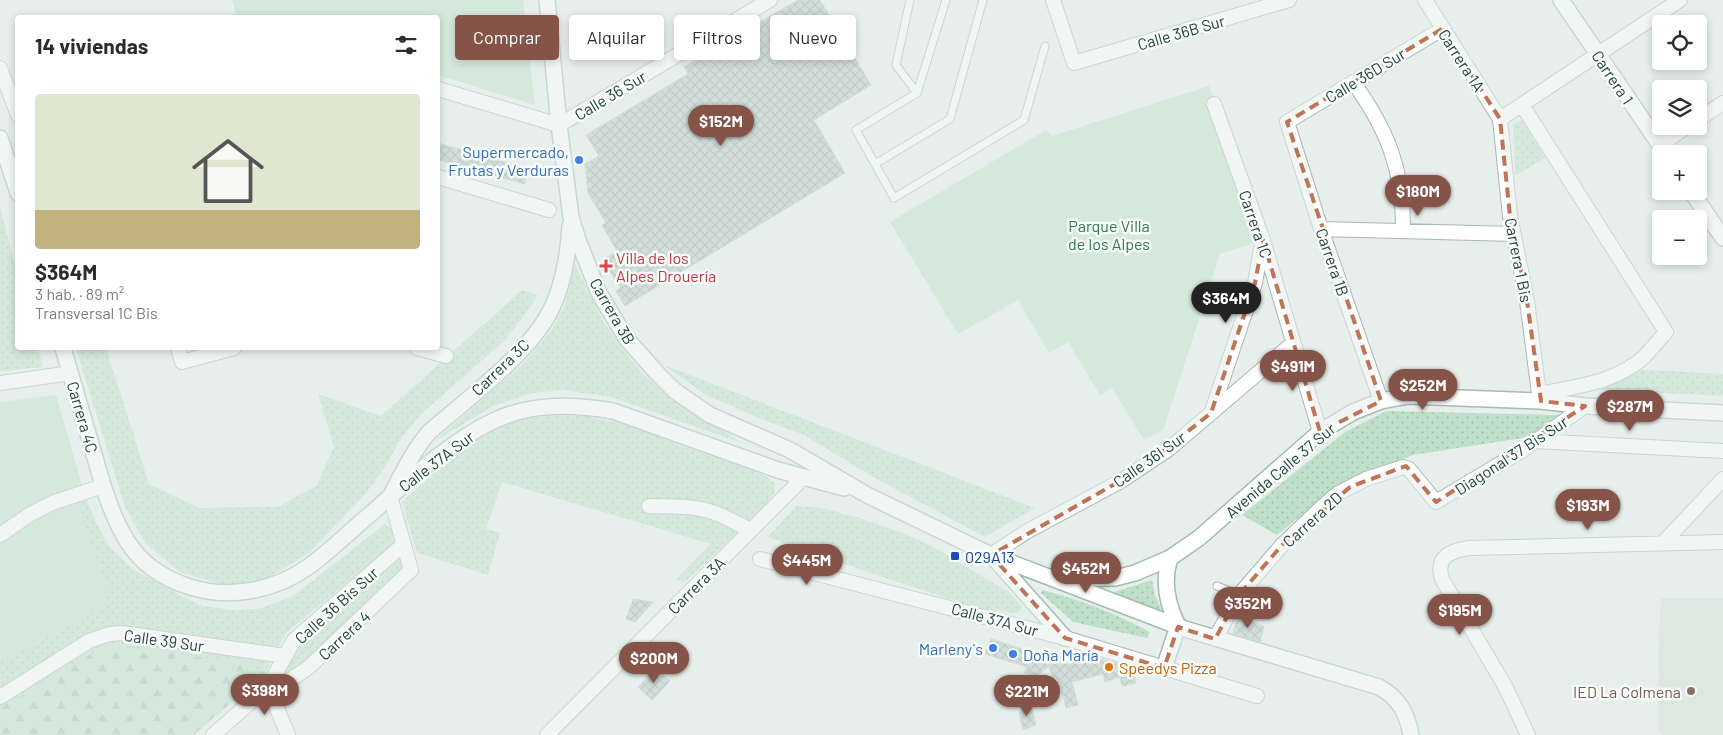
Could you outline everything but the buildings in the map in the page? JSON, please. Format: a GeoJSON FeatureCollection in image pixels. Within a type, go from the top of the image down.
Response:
{"type":"FeatureCollection","features":[{"type":"Feature","properties":{"kind":"main road","name":"Carrera 3B"},"geometry":{"type":"LineString","coordinates":[[547,0],[559,125],[571,217],[599,292],[618,325],[638,352],[675,391],[710,415],[790,450],[867,495]]}},
{"type":"Feature","properties":{"kind":"main road","name":"Carrera 1"},"geometry":{"type":"LineString","coordinates":[[1561,0],[1660,145]]}},
{"type":"Feature","properties":{"kind":"main road"},"geometry":{"type":"LineString","coordinates":[[0,138],[15,184]]}},
{"type":"Feature","properties":{"kind":"main road"},"geometry":{"type":"LineString","coordinates":[[1697,200],[1722,234]]}},
{"type":"Feature","properties":{"kind":"main road","name":"Carrera 3C"},"geometry":{"type":"LineString","coordinates":[[390,496],[411,457],[424,438],[524,347],[547,317],[562,281],[569,246],[571,217]]}},
{"type":"Feature","properties":{"kind":"main road","name":"Carrera 4C"},"geometry":{"type":"LineString","coordinates":[[64,350],[103,486]]}},
{"type":"Feature","properties":{"kind":"main road","name":"Avenida Calle 37 Sur"},"geometry":{"type":"LineString","coordinates":[[867,495],[991,555],[1056,579],[1116,578],[1136,573],[1170,558],[1199,538],[1320,432],[1353,412],[1381,401],[1408,396],[1540,398],[1584,406],[1723,413]]}},
{"type":"Feature","properties":{"kind":"main road","name":"Calle 37A Sur"},"geometry":{"type":"LineString","coordinates":[[103,486],[117,522],[128,542],[140,558],[155,571],[176,582],[198,590],[236,594],[279,582],[301,572],[452,446],[493,421],[517,412],[541,407],[587,406],[620,413],[778,470],[867,495]]}},
{"type":"Feature","properties":{"kind":"main road"},"geometry":{"type":"LineString","coordinates":[[991,555],[1065,638]]}},
{"type":"Feature","properties":{"kind":"main road"},"geometry":{"type":"LineString","coordinates":[[1164,668],[1178,626],[1169,604],[1165,584],[1170,558]]}},
{"type":"Feature","properties":{"kind":"main road"},"geometry":{"type":"LineString","coordinates":[[1056,579],[1215,639],[1379,687],[1392,694],[1406,715],[1411,735]]}},
{"type":"Feature","properties":{"kind":"street","name":"Calle 36 Sur"},"geometry":{"type":"LineString","coordinates":[[440,90],[559,125],[770,0]]}},
{"type":"Feature","properties":{"kind":"street","name":"Calle 36B Sur"},"geometry":{"type":"LineString","coordinates":[[1053,0],[1074,63],[1289,0]]}},
{"type":"Feature","properties":{"kind":"street","name":"Carrera 1A"},"geometry":{"type":"LineString","coordinates":[[1425,0],[1500,119]]}},
{"type":"Feature","properties":{"kind":"street"},"geometry":{"type":"LineString","coordinates":[[1500,119],[1680,0]]}},
{"type":"Feature","properties":{"kind":"street","name":"Calle 36D Sur"},"geometry":{"type":"LineString","coordinates":[[1287,122],[1442,29]]}},
{"type":"Feature","properties":{"kind":"street"},"geometry":{"type":"LineString","coordinates":[[0,68],[15,107]]}},
{"type":"Feature","properties":{"kind":"street"},"geometry":{"type":"LineString","coordinates":[[1353,82],[1375,114],[1390,146],[1398,171],[1402,197],[1403,231]]}},
{"type":"Feature","properties":{"kind":"street"},"geometry":{"type":"LineString","coordinates":[[1707,114],[1723,103]]}},
{"type":"Feature","properties":{"kind":"street","name":"Carrera 1C"},"geometry":{"type":"LineString","coordinates":[[1214,104],[1263,240],[1320,432]]}},
{"type":"Feature","properties":{"kind":"street"},"geometry":{"type":"LineString","coordinates":[[1522,104],[1666,332],[1644,356],[1617,375],[1540,398]]}},
{"type":"Feature","properties":{"kind":"street","name":"Carrera 1 Bis"},"geometry":{"type":"LineString","coordinates":[[1500,119],[1510,216],[1527,301],[1540,398]]}},
{"type":"Feature","properties":{"kind":"street","name":"Carrera 1B"},"geometry":{"type":"LineString","coordinates":[[1287,122],[1321,229],[1381,401]]}},
{"type":"Feature","properties":{"kind":"street"},"geometry":{"type":"LineString","coordinates":[[1667,145],[1678,135]]}},
{"type":"Feature","properties":{"kind":"street"},"geometry":{"type":"LineString","coordinates":[[440,178],[549,210]]}},
{"type":"Feature","properties":{"kind":"street"},"geometry":{"type":"LineString","coordinates":[[1321,229],[1514,234]]}},
{"type":"Feature","properties":{"kind":"street"},"geometry":{"type":"LineString","coordinates":[[1211,413],[1254,283],[1263,240]]}},
{"type":"Feature","properties":{"kind":"street","name":"Calle 36I Sur"},"geometry":{"type":"LineString","coordinates":[[991,555],[1026,532],[1139,470],[1168,449],[1293,343]]}},
{"type":"Feature","properties":{"kind":"street"},"geometry":{"type":"LineString","coordinates":[[179,350],[182,362],[227,350]]}},
{"type":"Feature","properties":{"kind":"street"},"geometry":{"type":"LineString","coordinates":[[424,350],[446,356]]}},
{"type":"Feature","properties":{"kind":"street"},"geometry":{"type":"LineString","coordinates":[[0,383],[70,373]]}},
{"type":"Feature","properties":{"kind":"street","name":"Diagonal 37 Bis Sur"},"geometry":{"type":"LineString","coordinates":[[1436,502],[1535,442],[1584,406]]}},
{"type":"Feature","properties":{"kind":"street"},"geometry":{"type":"LineString","coordinates":[[1535,442],[1723,451]]}},
{"type":"Feature","properties":{"kind":"street","name":"Carrera 2D"},"geometry":{"type":"LineString","coordinates":[[1215,639],[1239,595],[1282,545],[1337,494],[1366,479],[1406,467],[1436,502]]}},
{"type":"Feature","properties":{"kind":"street","name":"Carrera 3A"},"geometry":{"type":"LineString","coordinates":[[547,735],[804,477]]}},
{"type":"Feature","properties":{"kind":"street"},"geometry":{"type":"LineString","coordinates":[[1663,543],[1723,478]]}},
{"type":"Feature","properties":{"kind":"street"},"geometry":{"type":"LineString","coordinates":[[0,535],[29,515],[52,503],[103,486]]}},
{"type":"Feature","properties":{"kind":"street"},"geometry":{"type":"LineString","coordinates":[[390,496],[404,544]]}},
{"type":"Feature","properties":{"kind":"street"},"geometry":{"type":"LineString","coordinates":[[649,506],[689,507],[717,513],[750,530]]}},
{"type":"Feature","properties":{"kind":"street"},"geometry":{"type":"LineString","coordinates":[[1528,735],[1506,688],[1442,579],[1440,568],[1446,556],[1455,550],[1469,548],[1723,542]]}},
{"type":"Feature","properties":{"kind":"street","name":"Carrera 4"},"geometry":{"type":"LineString","coordinates":[[268,687],[287,682],[308,668],[411,570],[404,544]]}},
{"type":"Feature","properties":{"kind":"street","name":"Calle 36 Bis Sur"},"geometry":{"type":"LineString","coordinates":[[213,735],[268,687],[294,640],[404,544]]}},
{"type":"Feature","properties":{"kind":"street","name":"Calle 37A Sur"},"geometry":{"type":"LineString","coordinates":[[760,559],[1065,638],[1257,696]]}},
{"type":"Feature","properties":{"kind":"street","name":"Calle 39 Sur"},"geometry":{"type":"LineString","coordinates":[[0,697],[89,641],[108,634],[122,633],[285,656]]}},
{"type":"Feature","properties":{"kind":"street"},"geometry":{"type":"LineString","coordinates":[[268,687],[288,735]]}},
{"type":"Feature","properties":{"kind":"lane"},"geometry":{"type":"LineString","coordinates":[[910,0],[896,65],[917,93]]}},
{"type":"Feature","properties":{"kind":"lane"},"geometry":{"type":"LineString","coordinates":[[946,0],[917,93],[856,130],[894,198],[1024,120],[1045,46]]}},
{"type":"Feature","properties":{"kind":"lane"},"geometry":{"type":"LineString","coordinates":[[875,164],[950,119],[983,0]]}},
{"type":"Feature","properties":{"kind":"lane"},"geometry":{"type":"LineString","coordinates":[[1217,586],[1239,595]]}},
{"type":"Feature","properties":{"kind":"highlighted area"},"geometry":{"type":"Polygon","coordinates":[[[1442,29],[1500,119],[1510,216],[1527,301],[1541,401],[1585,406],[1436,502],[1406,466],[1350,487],[1282,545],[1239,595],[1215,639],[1178,627],[1164,668],[1065,638],[991,555],[1139,470],[1211,413],[1255,283],[1263,240],[1320,432],[1381,401],[1287,122],[1442,29]]]}},
{"type":"Feature","properties":{"kind":"shaded area","name":"IED La Colmena"},"geometry":{"type":"Polygon","coordinates":[[[1661,598],[1723,598],[1723,735],[1663,735],[1659,731],[1658,650],[1661,598]]]}},
{"type":"Feature","properties":{"kind":"green space"},"geometry":{"type":"Polygon","coordinates":[[[232,0],[523,0],[525,15],[455,15],[455,60],[530,60],[535,105],[440,76],[440,15],[236,15],[232,0]]]}},
{"type":"Feature","properties":{"kind":"green space","name":"Parque Villa de los Alpes"},"geometry":{"type":"Polygon","coordinates":[[[1209,86],[1263,240],[1220,254],[1163,430],[1144,440],[1112,388],[1100,395],[1068,342],[1049,353],[1018,300],[958,334],[890,222],[1046,130],[1052,136],[1209,86]]]}},
{"type":"Feature","properties":{"kind":"green space"},"geometry":{"type":"Polygon","coordinates":[[[1522,120],[1545,158],[1515,176],[1513,124],[1522,120]]]}},
{"type":"Feature","properties":{"kind":"green space"},"geometry":{"type":"Polygon","coordinates":[[[0,208],[15,264],[15,350],[39,350],[43,367],[0,371],[0,208]]]}},
{"type":"Feature","properties":{"kind":"green space"},"geometry":{"type":"Polygon","coordinates":[[[575,264],[603,321],[641,372],[665,394],[742,443],[611,397],[563,390],[532,393],[493,406],[432,443],[522,365],[551,331],[565,305],[575,264]]]}},
{"type":"Feature","properties":{"kind":"green space"},"geometry":{"type":"Polygon","coordinates":[[[522,290],[538,295],[505,340],[421,414],[402,437],[383,470],[366,493],[309,553],[266,579],[227,586],[180,572],[146,544],[125,507],[77,350],[107,350],[149,484],[199,508],[278,507],[316,486],[334,447],[318,394],[381,416],[522,290]]]}},
{"type":"Feature","properties":{"kind":"green space"},"geometry":{"type":"Polygon","coordinates":[[[664,365],[1035,508],[985,537],[875,478],[804,435],[706,395],[664,365]]]}},
{"type":"Feature","properties":{"kind":"green space"},"geometry":{"type":"Polygon","coordinates":[[[1632,369],[1723,374],[1723,396],[1585,389],[1632,369]]]}},
{"type":"Feature","properties":{"kind":"green space"},"geometry":{"type":"Polygon","coordinates":[[[56,395],[83,489],[81,517],[109,592],[103,606],[0,662],[0,402],[56,395]]]}},
{"type":"Feature","properties":{"kind":"green space"},"geometry":{"type":"Polygon","coordinates":[[[1386,411],[1561,415],[1529,437],[1413,455],[1341,483],[1277,535],[1242,515],[1345,432],[1386,411]]]}},
{"type":"Feature","properties":{"kind":"green space"},"geometry":{"type":"Polygon","coordinates":[[[551,416],[584,416],[630,425],[679,445],[760,472],[775,483],[775,492],[763,508],[685,582],[676,580],[711,544],[502,482],[486,529],[500,533],[488,575],[417,553],[402,502],[442,466],[488,433],[504,425],[521,420],[551,416]]]}},
{"type":"Feature","properties":{"kind":"green space"},"geometry":{"type":"Polygon","coordinates":[[[83,489],[94,518],[108,545],[134,570],[199,605],[232,610],[258,609],[292,597],[385,524],[395,532],[394,544],[286,633],[265,673],[194,735],[0,735],[0,662],[103,606],[109,592],[81,517],[83,489]]]}},
{"type":"Feature","properties":{"kind":"green space"},"geometry":{"type":"Polygon","coordinates":[[[797,506],[822,508],[856,517],[897,531],[932,546],[1010,593],[1023,607],[1018,613],[981,609],[768,537],[797,506]]]}},
{"type":"Feature","properties":{"kind":"green space"},"geometry":{"type":"Polygon","coordinates":[[[402,554],[403,571],[293,674],[282,676],[300,644],[402,554]]]}},
{"type":"Feature","properties":{"kind":"green space"},"geometry":{"type":"Polygon","coordinates":[[[1152,580],[1155,596],[1165,616],[1108,594],[1152,580]]]}},
{"type":"Feature","properties":{"kind":"green space"},"geometry":{"type":"Polygon","coordinates":[[[1042,590],[1098,608],[1150,632],[1147,638],[1073,622],[1041,593],[1042,590]]]}},
{"type":"Feature","properties":{"kind":"green space"},"geometry":{"type":"Polygon","coordinates":[[[107,645],[254,663],[260,677],[194,735],[0,735],[0,708],[107,645]]]}},
{"type":"Feature","properties":{"kind":"place","name":"Supermercado, Frutas y Verduras"},"geometry":{"type":"Point","coordinates":[579,160]}},
{"type":"Feature","properties":{"kind":"place","name":"Villa de los Alpes Drouería"},"geometry":{"type":"Point","coordinates":[606,266]}},
{"type":"Feature","properties":{"kind":"place","name":"029A13"},"geometry":{"type":"Point","coordinates":[955,556]}},
{"type":"Feature","properties":{"kind":"place","name":"Marleny´s"},"geometry":{"type":"Point","coordinates":[993,648]}},
{"type":"Feature","properties":{"kind":"place","name":"Doña María"},"geometry":{"type":"Point","coordinates":[1013,654]}},
{"type":"Feature","properties":{"kind":"place","name":"Speedys Pizza"},"geometry":{"type":"Point","coordinates":[1109,667]}},
{"type":"Feature","properties":{"kind":"place","name":"IED La Colmena"},"geometry":{"type":"Point","coordinates":[1691,691]}}]}
